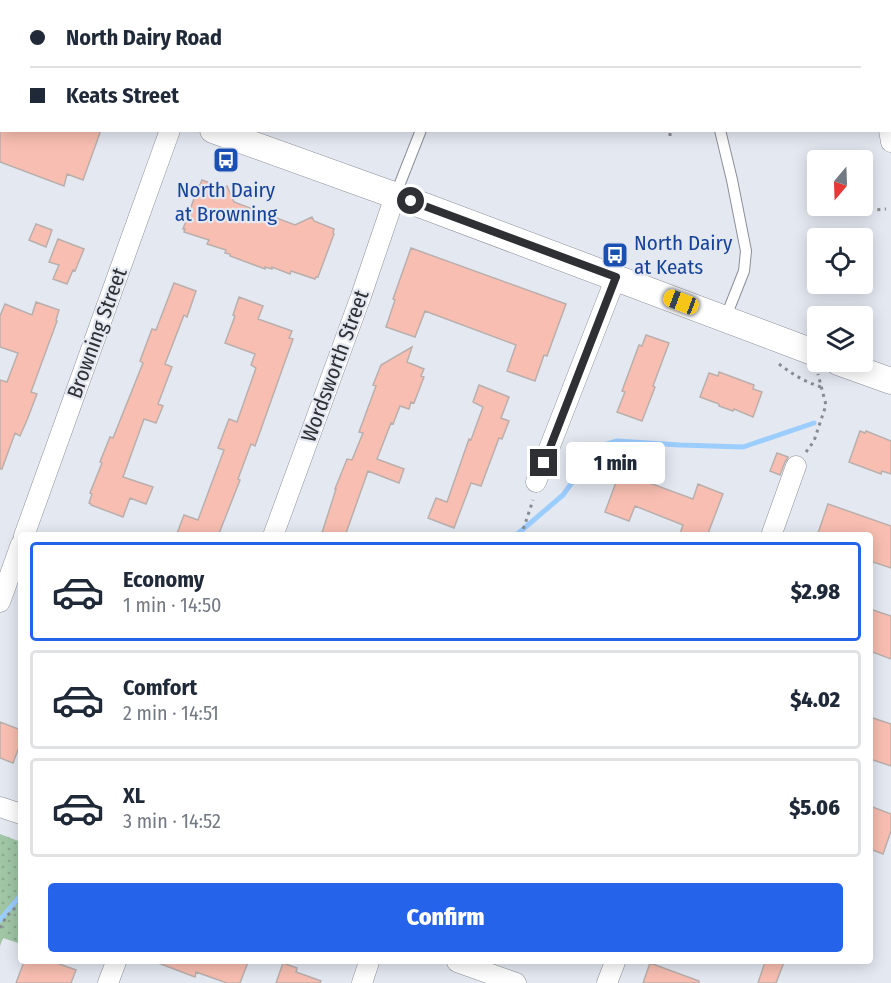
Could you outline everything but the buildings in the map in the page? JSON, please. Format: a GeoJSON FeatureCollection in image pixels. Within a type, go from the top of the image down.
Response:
{"type":"FeatureCollection","features":[{"type":"Feature","properties":{"kind":"street","name":"Browning Street"},"geometry":{"type":"LineString","coordinates":[[25,532],[169,132]]}},
{"type":"Feature","properties":{"kind":"street"},"geometry":{"type":"LineString","coordinates":[[219,132],[616,277],[807,353]]}},
{"type":"Feature","properties":{"kind":"street","name":"Wordsworth Street"},"geometry":{"type":"LineString","coordinates":[[274,532],[395,196]]}},
{"type":"Feature","properties":{"kind":"street"},"geometry":{"type":"LineString","coordinates":[[535,490],[616,277]]}},
{"type":"Feature","properties":{"kind":"street"},"geometry":{"type":"LineString","coordinates":[[861,372],[891,381]]}},
{"type":"Feature","properties":{"kind":"street"},"geometry":{"type":"LineString","coordinates":[[772,532],[796,466]]}},
{"type":"Feature","properties":{"kind":"street"},"geometry":{"type":"LineString","coordinates":[[0,602],[18,552]]}},
{"type":"Feature","properties":{"kind":"street"},"geometry":{"type":"LineString","coordinates":[[0,807],[18,813]]}},
{"type":"Feature","properties":{"kind":"street"},"geometry":{"type":"LineString","coordinates":[[108,983],[115,964]]}},
{"type":"Feature","properties":{"kind":"street"},"geometry":{"type":"LineString","coordinates":[[362,983],[368,964]]}},
{"type":"Feature","properties":{"kind":"street"},"geometry":{"type":"LineString","coordinates":[[463,964],[516,983]]}},
{"type":"Feature","properties":{"kind":"street"},"geometry":{"type":"LineString","coordinates":[[607,983],[614,964]]}},
{"type":"Feature","properties":{"kind":"lane"},"geometry":{"type":"LineString","coordinates":[[395,196],[420,132]]}},
{"type":"Feature","properties":{"kind":"lane"},"geometry":{"type":"LineString","coordinates":[[720,132],[746,251],[744,271],[725,319]]}},
{"type":"Feature","properties":{"kind":"path"},"geometry":{"type":"LineString","coordinates":[[873,210],[886,209]]}},
{"type":"Feature","properties":{"kind":"path"},"geometry":{"type":"LineString","coordinates":[[778,363],[807,383],[821,387]]}},
{"type":"Feature","properties":{"kind":"path"},"geometry":{"type":"LineString","coordinates":[[796,466],[814,441],[826,405],[819,372]]}},
{"type":"Feature","properties":{"kind":"path"},"geometry":{"type":"LineString","coordinates":[[522,532],[535,490]]}},
{"type":"Feature","properties":{"kind":"path"},"geometry":{"type":"LineString","coordinates":[[0,928],[6,917],[18,905]]}},
{"type":"Feature","properties":{"kind":"green space"},"geometry":{"type":"Polygon","coordinates":[[[0,834],[18,841],[18,943],[3,938],[0,946],[0,834]]]}},
{"type":"Feature","properties":{"kind":"waterway"},"geometry":{"type":"LineString","coordinates":[[520,532],[563,495],[601,446],[617,441],[743,447],[814,423]]}},
{"type":"Feature","properties":{"kind":"waterway"},"geometry":{"type":"LineString","coordinates":[[0,920],[18,899]]}},
{"type":"Feature","properties":{"kind":"place","name":"North Dairy at Browning"},"geometry":{"type":"Point","coordinates":[226,160]}},
{"type":"Feature","properties":{"kind":"place","name":"North Dairy at Keats"},"geometry":{"type":"Point","coordinates":[615,255]}},
{"type":"Feature","properties":{"kind":"route"},"geometry":{"type":"LineString","coordinates":[[411,201],[616,277],[544,463]]}}]}
